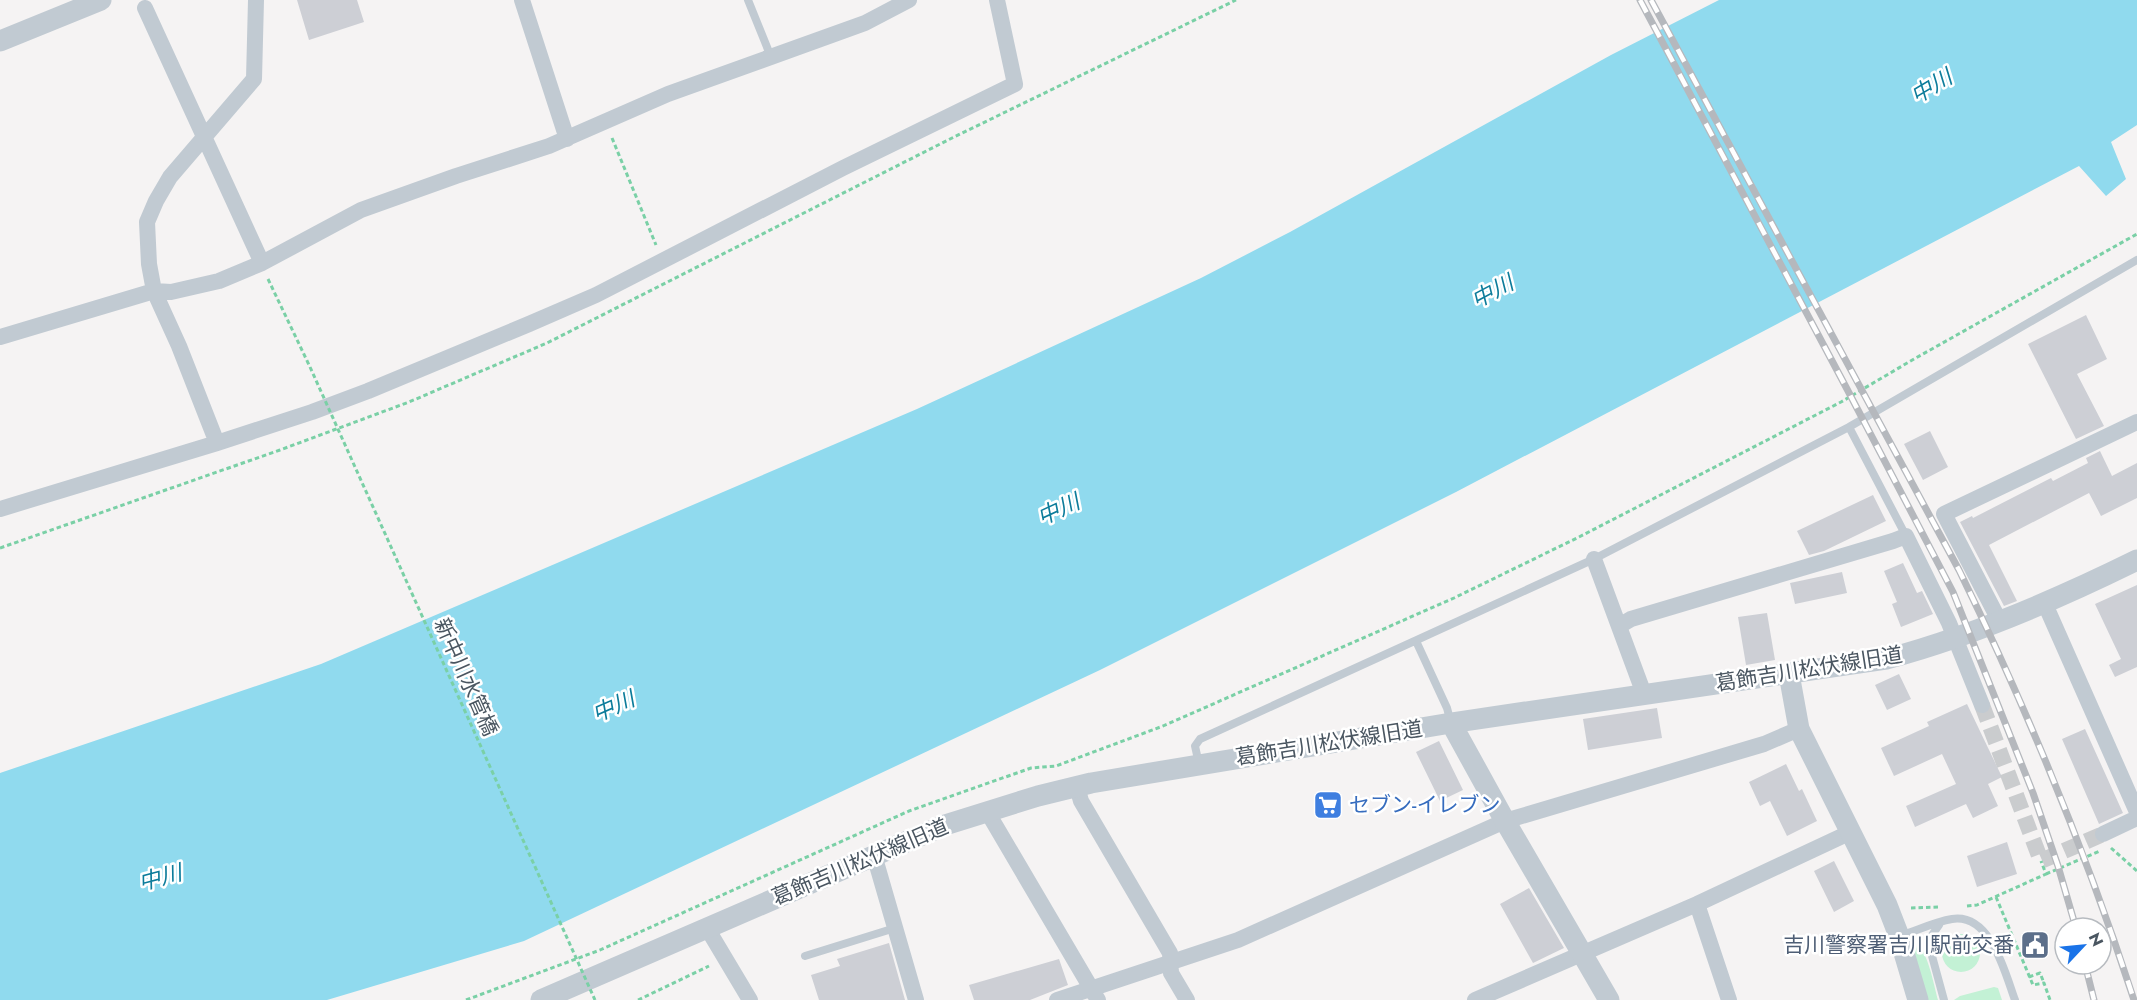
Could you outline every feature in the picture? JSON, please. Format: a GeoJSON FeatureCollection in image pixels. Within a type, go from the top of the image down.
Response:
{"type":"FeatureCollection","features":[{"type":"Feature","properties":{"kind":"street"},"geometry":{"type":"LineString","coordinates":[[0,41],[77,5],[101,0]]}},
{"type":"Feature","properties":{"kind":"street"},"geometry":{"type":"LineString","coordinates":[[217,443],[179,346],[154,291],[149,264],[147,222],[170,177],[254,79],[256,0]]}},
{"type":"Feature","properties":{"kind":"street"},"geometry":{"type":"LineString","coordinates":[[522,0],[567,139]]}},
{"type":"Feature","properties":{"kind":"street"},"geometry":{"type":"LineString","coordinates":[[0,337],[154,291],[171,291],[264,270],[361,210],[549,146],[668,94],[865,23],[909,0]]}},
{"type":"Feature","properties":{"kind":"street"},"geometry":{"type":"LineString","coordinates":[[0,509],[217,443],[368,391],[587,299],[843,168],[1015,84],[997,0]]}},
{"type":"Feature","properties":{"kind":"street"},"geometry":{"type":"LineString","coordinates":[[145,8],[264,270]]}},
{"type":"Feature","properties":{"kind":"street"},"geometry":{"type":"LineString","coordinates":[[2000,622],[1944,514],[2137,422]]}},
{"type":"Feature","properties":{"kind":"street"},"geometry":{"type":"LineString","coordinates":[[1619,626],[1631,619],[1906,536],[1956,638],[1983,705]]}},
{"type":"Feature","properties":{"kind":"street"},"geometry":{"type":"LineString","coordinates":[[1594,559],[1644,694]]}},
{"type":"Feature","properties":{"kind":"street","name":"葛飾吉川松伏線旧道"},"geometry":{"type":"LineString","coordinates":[[542,1000],[945,825],[1038,796],[1200,765],[1451,723],[1886,659],[2000,622],[2045,604],[2137,560]]}},
{"type":"Feature","properties":{"kind":"street"},"geometry":{"type":"LineString","coordinates":[[2045,604],[2137,812]]}},
{"type":"Feature","properties":{"kind":"street"},"geometry":{"type":"LineString","coordinates":[[1790,674],[1799,729],[1887,905],[1918,1000]]}},
{"type":"Feature","properties":{"kind":"street"},"geometry":{"type":"LineString","coordinates":[[1451,723],[1504,820],[1609,1000]]}},
{"type":"Feature","properties":{"kind":"street"},"geometry":{"type":"LineString","coordinates":[[1057,1000],[1095,995],[1171,963],[1238,940],[1504,820],[1764,744],[1799,729]]}},
{"type":"Feature","properties":{"kind":"street"},"geometry":{"type":"LineString","coordinates":[[1077,787],[1081,801],[1170,953],[1171,973],[1187,1000]]}},
{"type":"Feature","properties":{"kind":"street"},"geometry":{"type":"LineString","coordinates":[[988,813],[1095,995]]}},
{"type":"Feature","properties":{"kind":"street"},"geometry":{"type":"LineString","coordinates":[[2103,834],[2137,818]]}},
{"type":"Feature","properties":{"kind":"street"},"geometry":{"type":"LineString","coordinates":[[1475,1000],[1498,988],[1696,904],[1851,832]]}},
{"type":"Feature","properties":{"kind":"street"},"geometry":{"type":"LineString","coordinates":[[874,855],[916,1000]]}},
{"type":"Feature","properties":{"kind":"street"},"geometry":{"type":"LineString","coordinates":[[1696,904],[1729,1000]]}},
{"type":"Feature","properties":{"kind":"street"},"geometry":{"type":"LineString","coordinates":[[707,928],[750,1000]]}},
{"type":"Feature","properties":{"kind":"lane"},"geometry":{"type":"LineString","coordinates":[[748,0],[771,57]]}},
{"type":"Feature","properties":{"kind":"lane"},"geometry":{"type":"LineString","coordinates":[[1200,765],[1195,746],[1200,739],[1594,559],[1849,427],[2137,260]]}},
{"type":"Feature","properties":{"kind":"lane"},"geometry":{"type":"LineString","coordinates":[[1849,427],[1906,536]]}},
{"type":"Feature","properties":{"kind":"lane"},"geometry":{"type":"LineString","coordinates":[[1416,641],[1447,708],[1451,723]]}},
{"type":"Feature","properties":{"kind":"lane"},"geometry":{"type":"LineString","coordinates":[[1899,936],[1942,922],[1968,920],[1985,932],[1994,946],[2015,1000]]}},
{"type":"Feature","properties":{"kind":"lane"},"geometry":{"type":"LineString","coordinates":[[1942,922],[1935,927],[1929,945],[1944,1000]]}},
{"type":"Feature","properties":{"kind":"lane"},"geometry":{"type":"LineString","coordinates":[[805,956],[895,928]]}},
{"type":"Feature","properties":{"kind":"path"},"geometry":{"type":"LineString","coordinates":[[1106,64],[1236,0]]}},
{"type":"Feature","properties":{"kind":"path"},"geometry":{"type":"LineString","coordinates":[[605,122],[663,261]]}},
{"type":"Feature","properties":{"kind":"path"},"geometry":{"type":"LineString","coordinates":[[466,1000],[600,950],[909,811],[1031,768],[1056,766],[1163,726],[1363,639],[1579,537],[1841,402],[2137,234]]}},
{"type":"Feature","properties":{"kind":"path","name":"新中川水管橋"},"geometry":{"type":"LineString","coordinates":[[264,270],[310,367],[595,1000]]}},
{"type":"Feature","properties":{"kind":"path"},"geometry":{"type":"LineString","coordinates":[[0,548],[224,469]]}},
{"type":"Feature","properties":{"kind":"path"},"geometry":{"type":"LineString","coordinates":[[1966,906],[1977,905],[2110,847],[2137,871]]}},
{"type":"Feature","properties":{"kind":"path"},"geometry":{"type":"LineString","coordinates":[[2041,861],[2046,874]]}},
{"type":"Feature","properties":{"kind":"path"},"geometry":{"type":"LineString","coordinates":[[1996,897],[2033,986],[2044,982]]}},
{"type":"Feature","properties":{"kind":"path"},"geometry":{"type":"LineString","coordinates":[[1911,908],[1944,907]]}},
{"type":"Feature","properties":{"kind":"path"},"geometry":{"type":"LineString","coordinates":[[638,1000],[694,973]]}},
{"type":"Feature","properties":{"kind":"path"},"geometry":{"type":"LineString","coordinates":[[2029,977],[2040,973],[2050,1000]]}},
{"type":"Feature","properties":{"kind":"green space"},"geometry":{"type":"Polygon","coordinates":[[[1961,934],[1968,935],[1974,940],[1979,946],[1979,960],[1974,966],[1968,971],[1961,972],[1954,971],[1948,966],[1943,960],[1942,953],[1943,946],[1948,940],[1954,935],[1961,934]]]}},
{"type":"Feature","properties":{"kind":"green space"},"geometry":{"type":"Polygon","coordinates":[[[1916,943],[1924,953],[1938,1000],[1928,1000],[1912,949],[1913,944],[1916,943]]]}},
{"type":"Feature","properties":{"kind":"green space"},"geometry":{"type":"Polygon","coordinates":[[[1994,987],[1998,988],[2002,1000],[1954,1000],[1960,996],[1994,987]]]}},
{"type":"Feature","properties":{"kind":"water","name":"中川"},"geometry":{"type":"Polygon","coordinates":[[[1719,0],[2137,0],[2137,125],[2111,142],[2126,179],[2106,196],[2079,166],[1456,492],[1100,670],[524,941],[327,1000],[0,1000],[0,773],[321,664],[917,409],[1201,278],[1290,232],[1611,55],[1719,0]]]}},
{"type":"Feature","properties":{"kind":"building"},"geometry":{"type":"Polygon","coordinates":[[[297,0],[357,0],[364,22],[309,40],[297,0]]]}},
{"type":"Feature","properties":{"kind":"building"},"geometry":{"type":"Polygon","coordinates":[[[2086,315],[2107,359],[2077,374],[2104,426],[2076,439],[2028,344],[2086,315]]]}},
{"type":"Feature","properties":{"kind":"building"},"geometry":{"type":"Polygon","coordinates":[[[1930,431],[1948,467],[1923,480],[1904,444],[1930,431]]]}},
{"type":"Feature","properties":{"kind":"building"},"geometry":{"type":"Polygon","coordinates":[[[2100,451],[2112,476],[2137,463],[2137,498],[2101,516],[2089,493],[1989,545],[2017,601],[2004,606],[1960,522],[1972,516],[1973,518],[2051,478],[2053,481],[2088,463],[2086,458],[2100,451]]]}},
{"type":"Feature","properties":{"kind":"building"},"geometry":{"type":"Polygon","coordinates":[[[1873,495],[1886,521],[1824,551],[1809,555],[1797,531],[1873,495]]]}},
{"type":"Feature","properties":{"kind":"building"},"geometry":{"type":"Polygon","coordinates":[[[1903,563],[1917,593],[1922,591],[1933,614],[1901,627],[1892,604],[1897,602],[1884,571],[1903,563]]]}},
{"type":"Feature","properties":{"kind":"building"},"geometry":{"type":"Polygon","coordinates":[[[1842,572],[1847,593],[1795,604],[1790,583],[1842,572]]]}},
{"type":"Feature","properties":{"kind":"building"},"geometry":{"type":"Polygon","coordinates":[[[2137,585],[2137,667],[2115,677],[2109,665],[2121,659],[2095,604],[2137,585]]]}},
{"type":"Feature","properties":{"kind":"building"},"geometry":{"type":"Polygon","coordinates":[[[1767,613],[1775,660],[1746,665],[1738,617],[1767,613]]]}},
{"type":"Feature","properties":{"kind":"building"},"geometry":{"type":"Polygon","coordinates":[[[1899,674],[1911,699],[1887,710],[1875,685],[1899,674]]]}},
{"type":"Feature","properties":{"kind":"building"},"geometry":{"type":"Polygon","coordinates":[[[1967,704],[2002,777],[1988,784],[1998,806],[1973,818],[1966,804],[1915,827],[1906,806],[1956,784],[1942,754],[1894,776],[1881,748],[1929,726],[1927,722],[1967,704]]]}},
{"type":"Feature","properties":{"kind":"building"},"geometry":{"type":"Polygon","coordinates":[[[1657,708],[1662,738],[1588,750],[1583,719],[1657,708]]]}},
{"type":"Feature","properties":{"kind":"building"},"geometry":{"type":"Polygon","coordinates":[[[2085,729],[2123,813],[2099,824],[2062,739],[2085,729]]]}},
{"type":"Feature","properties":{"kind":"building"},"geometry":{"type":"Polygon","coordinates":[[[1439,741],[1463,790],[1440,801],[1416,752],[1439,741]]]}},
{"type":"Feature","properties":{"kind":"building"},"geometry":{"type":"Polygon","coordinates":[[[1786,764],[1799,791],[1802,789],[1817,821],[1787,836],[1770,801],[1760,806],[1749,782],[1786,764]]]}},
{"type":"Feature","properties":{"kind":"building"},"geometry":{"type":"Polygon","coordinates":[[[2007,842],[2017,874],[1977,887],[1967,856],[2007,842]]]}},
{"type":"Feature","properties":{"kind":"building"},"geometry":{"type":"Polygon","coordinates":[[[1834,861],[1854,901],[1834,912],[1814,871],[1834,861]]]}},
{"type":"Feature","properties":{"kind":"building"},"geometry":{"type":"Polygon","coordinates":[[[1529,888],[1564,948],[1533,963],[1500,904],[1529,888]]]}},
{"type":"Feature","properties":{"kind":"building"},"geometry":{"type":"Polygon","coordinates":[[[889,943],[905,1000],[819,1000],[811,975],[840,966],[837,959],[889,943]]]}},
{"type":"Feature","properties":{"kind":"building"},"geometry":{"type":"Polygon","coordinates":[[[1059,959],[1068,985],[1030,1000],[974,1000],[969,985],[1059,959]]]}},
{"type":"Feature","properties":{"kind":"tunnel"},"geometry":{"type":"LineString","coordinates":[[1982,705],[2041,861],[2103,834]]}},
{"type":"Feature","properties":{"kind":"railway"},"geometry":{"type":"LineString","coordinates":[[1640,0],[1953,592],[2033,793],[2073,916]]}},
{"type":"Feature","properties":{"kind":"railway"},"geometry":{"type":"LineString","coordinates":[[1651,0],[1959,570],[2032,728],[2054,782],[2096,890],[2134,1000]]}},
{"type":"Feature","properties":{"kind":"railway"},"geometry":{"type":"LineString","coordinates":[[2088,976],[2094,1000]]}},
{"type":"Feature","properties":{"kind":"place","name":"セブン-イレブン"},"geometry":{"type":"Point","coordinates":[1328,805]}},
{"type":"Feature","properties":{"kind":"place","name":"吉川警察署吉川駅前交番"},"geometry":{"type":"Point","coordinates":[2035,945]}}]}
